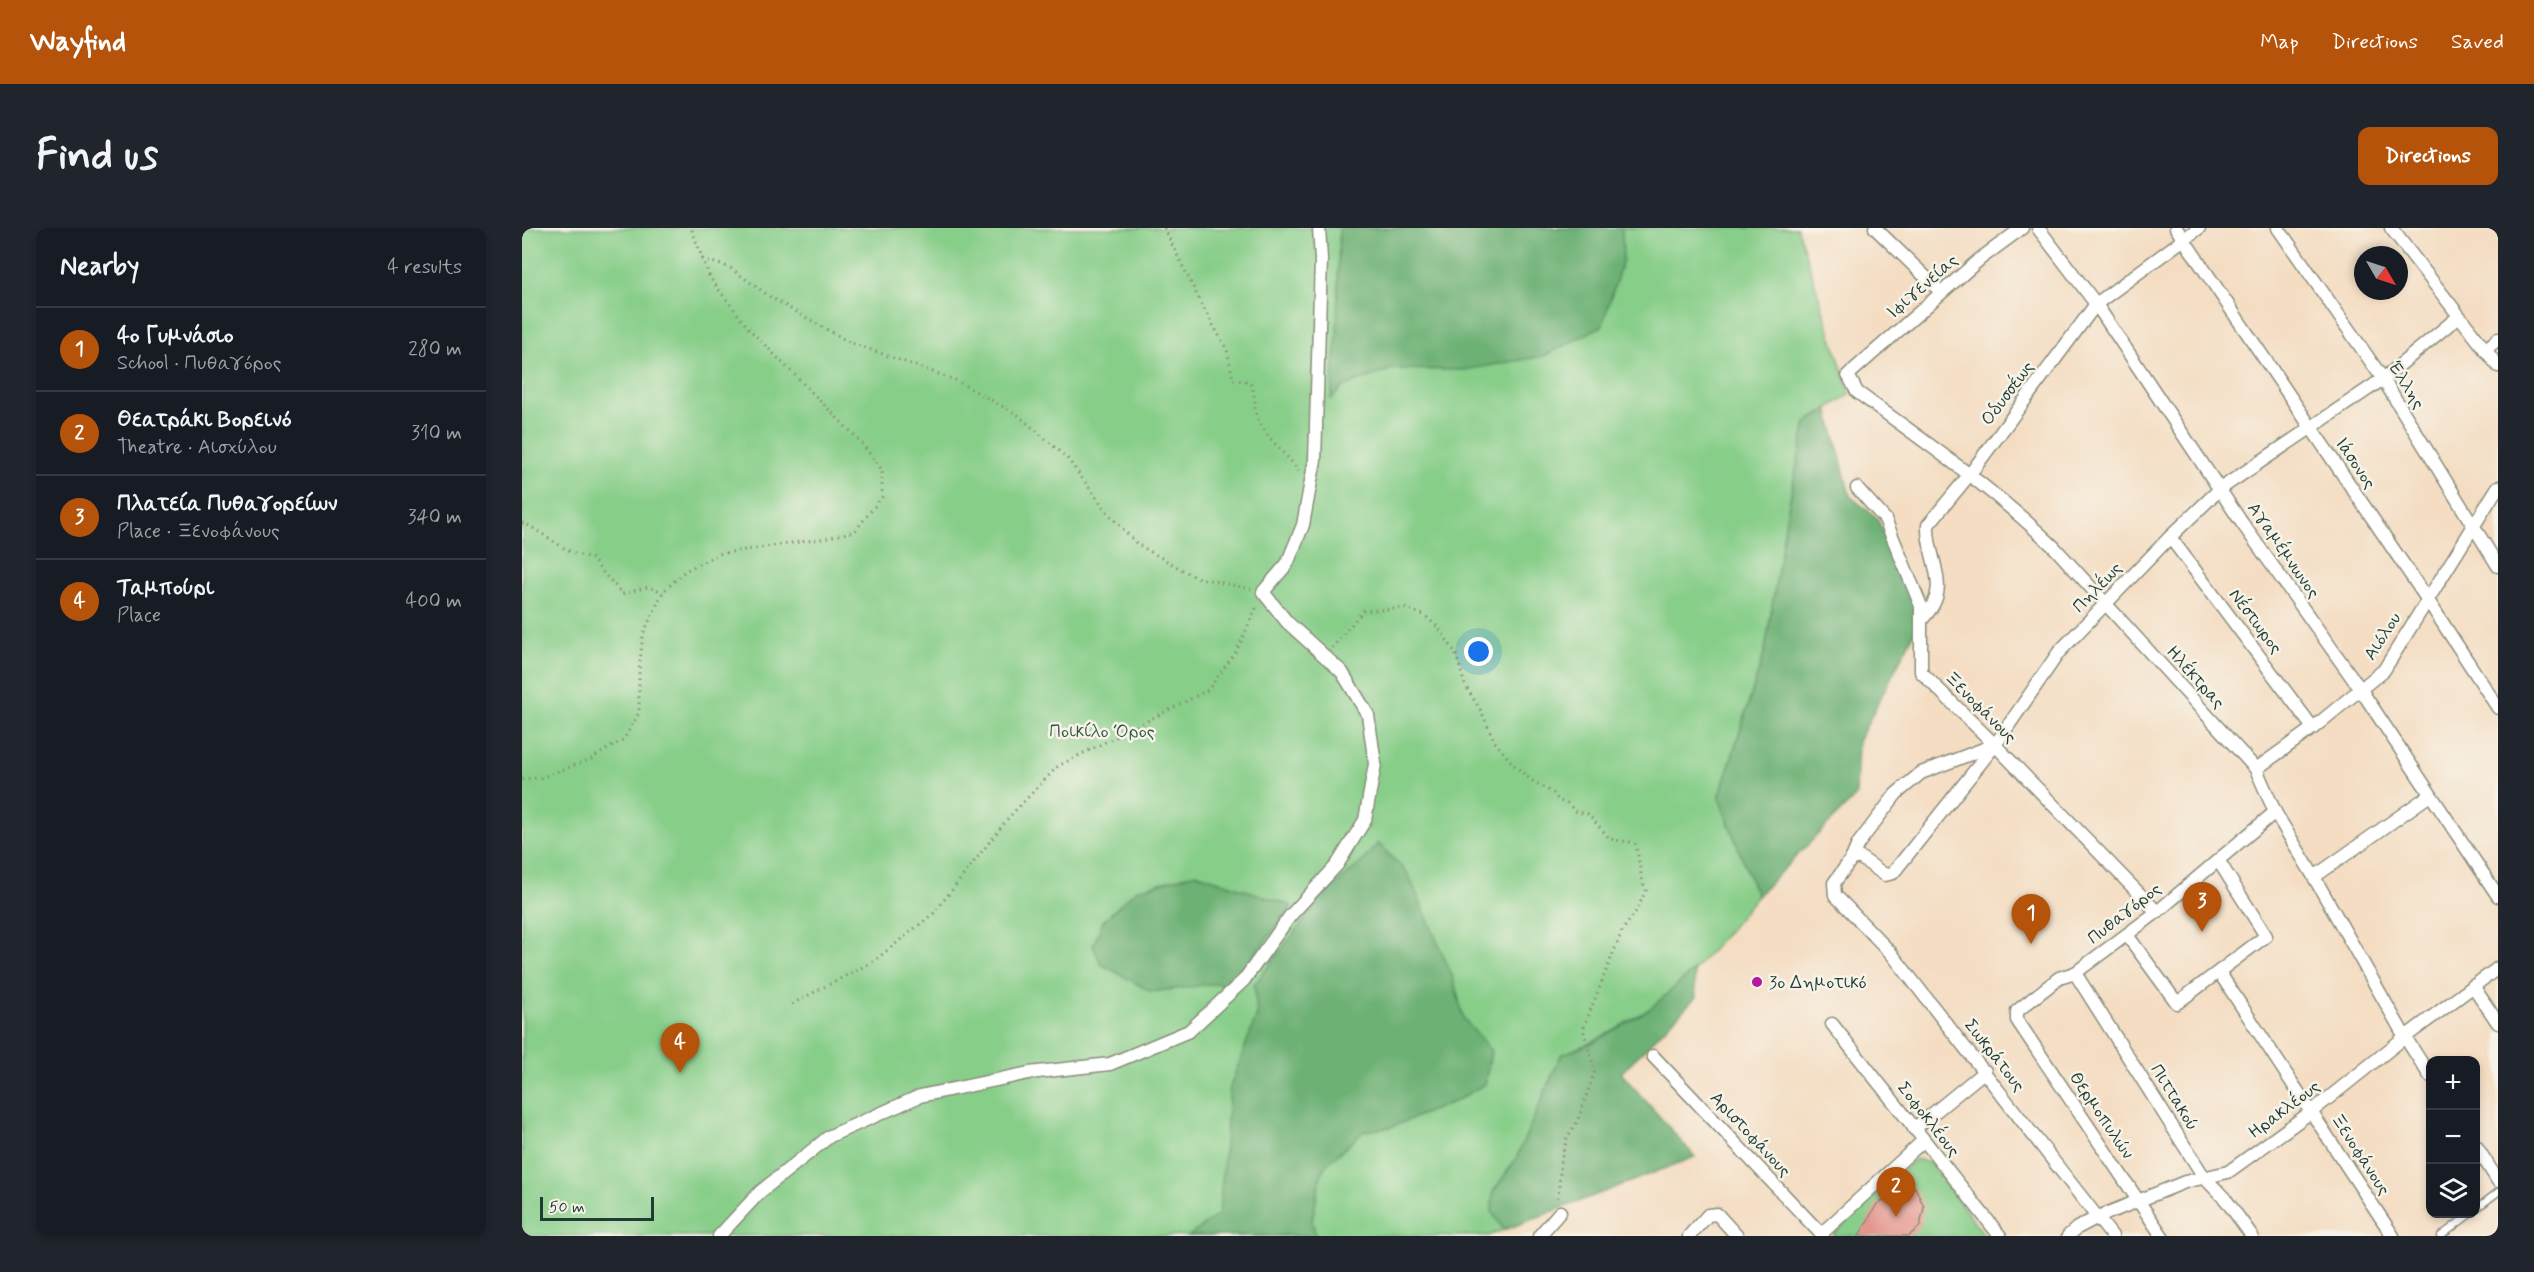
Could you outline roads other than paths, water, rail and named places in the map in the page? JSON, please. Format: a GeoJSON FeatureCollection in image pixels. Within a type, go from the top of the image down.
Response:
{"type":"FeatureCollection","features":[{"type":"Feature","properties":{"kind":"street"},"geometry":{"type":"LineString","coordinates":[[719,1236],[760,1192],[830,1136],[920,1096],[1029,1073],[1110,1064],[1189,1031],[1244,980],[1290,916],[1337,865],[1365,820],[1375,764],[1368,715],[1342,672],[1287,622],[1263,591],[1287,564],[1303,525],[1311,481],[1315,448],[1321,259],[1319,228]]}},
{"type":"Feature","properties":{"kind":"street"},"geometry":{"type":"LineString","coordinates":[[1875,228],[1941,292]]}},
{"type":"Feature","properties":{"kind":"street","name":"Ιφιγενείας"},"geometry":{"type":"LineString","coordinates":[[1848,375],[1941,292],[2022,228]]}},
{"type":"Feature","properties":{"kind":"street","name":"Αγαμέμνωνος"},"geometry":{"type":"LineString","coordinates":[[2038,228],[2096,304],[2220,489],[2361,690],[2498,896]]}},
{"type":"Feature","properties":{"kind":"street","name":"Ιάσονος"},"geometry":{"type":"LineString","coordinates":[[2176,228],[2498,708]]}},
{"type":"Feature","properties":{"kind":"street","name":"Οδυσσέως"},"geometry":{"type":"LineString","coordinates":[[1922,619],[1929,612],[1935,600],[1938,581],[1927,535],[1928,525],[1970,474],[2096,304],[2199,228]]}},
{"type":"Feature","properties":{"kind":"street","name":"Έλλης"},"geometry":{"type":"LineString","coordinates":[[2278,228],[2383,379],[2498,566]]}},
{"type":"Feature","properties":{"kind":"street"},"geometry":{"type":"LineString","coordinates":[[2391,228],[2498,366]]}},
{"type":"Feature","properties":{"kind":"street","name":"Πηλέως"},"geometry":{"type":"LineString","coordinates":[[1852,858],[1861,858],[1885,875],[1893,873],[1995,745],[2059,652],[2170,537],[2220,489],[2383,379],[2458,317]]}},
{"type":"Feature","properties":{"kind":"street"},"geometry":{"type":"LineString","coordinates":[[2485,350],[2498,339]]}},
{"type":"Feature","properties":{"kind":"street","name":"Ηλέκτρας"},"geometry":{"type":"LineString","coordinates":[[1848,375],[1857,392],[1970,474],[2039,533],[2256,769],[2275,812],[2426,1070]]}},
{"type":"Feature","properties":{"kind":"street","name":"Ξενοφάνους"},"geometry":{"type":"LineString","coordinates":[[1857,488],[1885,519],[1922,606],[1921,672],[2157,912]]}},
{"type":"Feature","properties":{"kind":"street","name":"Αιόλου"},"geometry":{"type":"LineString","coordinates":[[2256,769],[2313,728],[2384,670],[2498,488]]}},
{"type":"Feature","properties":{"kind":"street","name":"Νέστωρος"},"geometry":{"type":"LineString","coordinates":[[2170,537],[2313,728]]}},
{"type":"Feature","properties":{"kind":"street"},"geometry":{"type":"LineString","coordinates":[[1852,858],[1858,843],[1896,794],[1922,773],[1995,745]]}},
{"type":"Feature","properties":{"kind":"street"},"geometry":{"type":"LineString","coordinates":[[2314,877],[2430,795]]}},
{"type":"Feature","properties":{"kind":"street","name":"Πυθαγόρος"},"geometry":{"type":"LineString","coordinates":[[2017,1011],[2059,978],[2075,973],[2157,912],[2275,812]]}},
{"type":"Feature","properties":{"kind":"street","name":"Σωκράτους"},"geometry":{"type":"LineString","coordinates":[[1852,858],[1833,883],[1835,895],[1891,953],[2112,1236]]}},
{"type":"Feature","properties":{"kind":"street"},"geometry":{"type":"LineString","coordinates":[[2127,935],[2177,1003],[2266,936],[2218,860]]}},
{"type":"Feature","properties":{"kind":"street","name":"Ηρακλέους"},"geometry":{"type":"LineString","coordinates":[[2068,1236],[2077,1228],[2098,1217],[2138,1201],[2204,1177],[2228,1172],[2311,1112],[2405,1037],[2498,968]]}},
{"type":"Feature","properties":{"kind":"street","name":"Ξενοφάνους"},"geometry":{"type":"LineString","coordinates":[[2218,972],[2393,1236]]}},
{"type":"Feature","properties":{"kind":"street","name":"Πιττακού"},"geometry":{"type":"LineString","coordinates":[[2075,973],[2204,1177],[2226,1200],[2252,1236]]}},
{"type":"Feature","properties":{"kind":"street"},"geometry":{"type":"LineString","coordinates":[[2473,986],[2498,1023]]}},
{"type":"Feature","properties":{"kind":"street","name":"Θερμοπυλών"},"geometry":{"type":"LineString","coordinates":[[2017,1011],[2017,1020],[2162,1236]]}},
{"type":"Feature","properties":{"kind":"street","name":"Σοφοκλέους"},"geometry":{"type":"LineString","coordinates":[[1832,1024],[2000,1236]]}},
{"type":"Feature","properties":{"kind":"street","name":"Αριστοφάνους"},"geometry":{"type":"LineString","coordinates":[[1653,1056],[1822,1235]]}},
{"type":"Feature","properties":{"kind":"street"},"geometry":{"type":"LineString","coordinates":[[1914,1129],[1985,1071]]}},
{"type":"Feature","properties":{"kind":"street"},"geometry":{"type":"LineString","coordinates":[[1822,1235],[1923,1141]]}},
{"type":"Feature","properties":{"kind":"street"},"geometry":{"type":"LineString","coordinates":[[2480,1154],[2498,1181]]}},
{"type":"Feature","properties":{"kind":"street"},"geometry":{"type":"LineString","coordinates":[[1539,1236],[1560,1212]]}},
{"type":"Feature","properties":{"kind":"street"},"geometry":{"type":"LineString","coordinates":[[1689,1236],[1708,1215],[1717,1214],[1737,1236]]}},
{"type":"Feature","properties":{"kind":"lane"},"geometry":{"type":"LineString","coordinates":[[2480,1205],[2498,1192]]}},
{"type":"Feature","properties":{"kind":"lane"},"geometry":{"type":"LineString","coordinates":[[2440,1236],[2465,1218]]}},
{"type":"Feature","properties":{"kind":"place","name":"Πλατεία Πυθαγορείων"},"geometry":{"type":"Point","coordinates":[2202,932]}},
{"type":"Feature","properties":{"kind":"place","name":"4ο Γυμνάσιο"},"geometry":{"type":"Point","coordinates":[2031,944]}},
{"type":"Feature","properties":{"kind":"place","name":"3ο Δημοτικό"},"geometry":{"type":"Point","coordinates":[1757,982]}},
{"type":"Feature","properties":{"kind":"place","name":"Ταμπούρι"},"geometry":{"type":"Point","coordinates":[680,1073]}},
{"type":"Feature","properties":{"kind":"place","name":"Θεατράκι Βορεινό"},"geometry":{"type":"Point","coordinates":[1896,1217]}},
{"type":"Feature","properties":{"kind":"park label","name":"Ποικίλο Όρος"},"geometry":{"type":"Point","coordinates":[1102,731]}}]}
